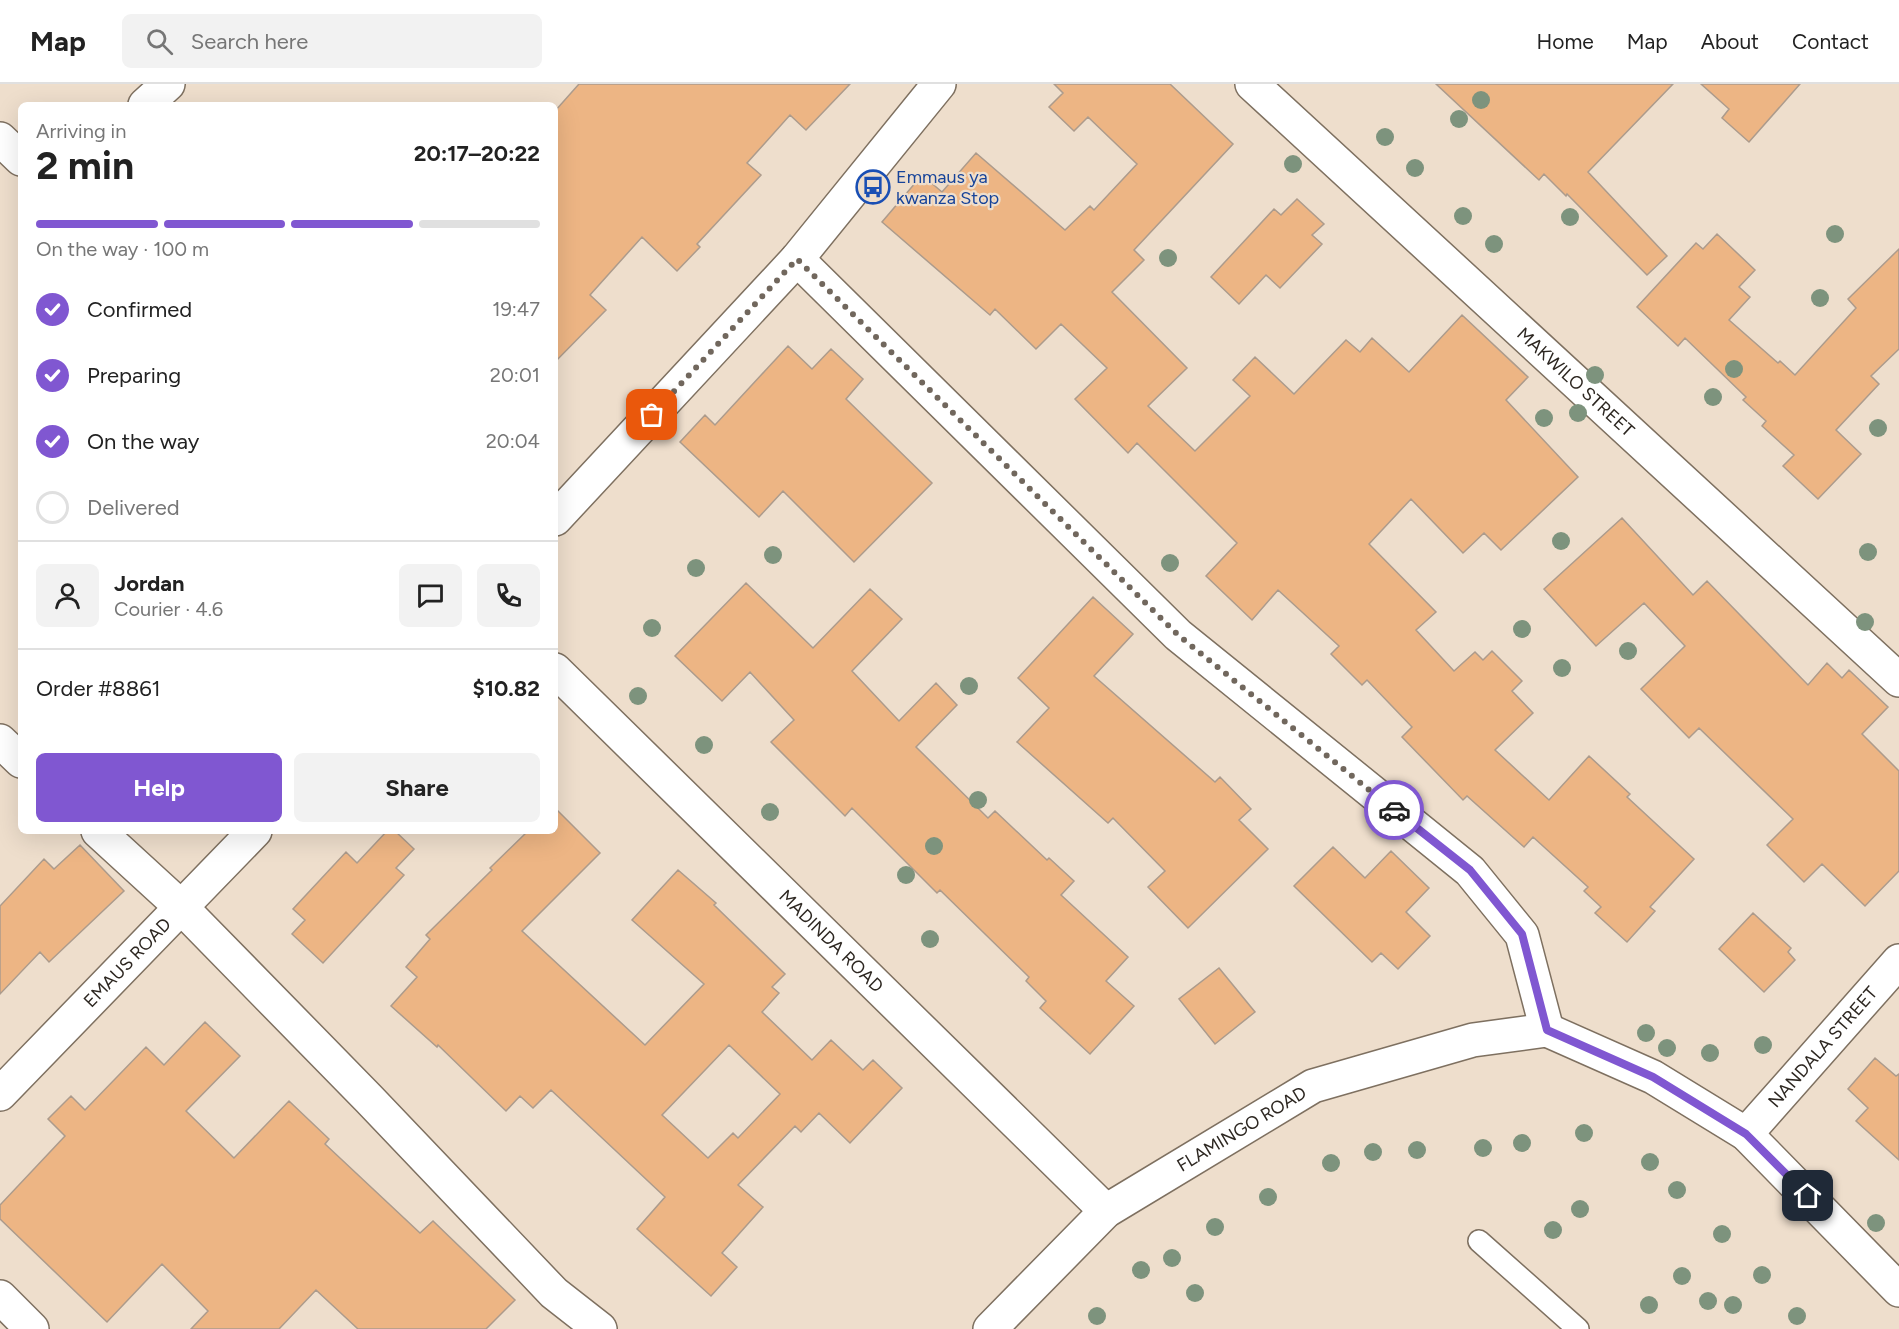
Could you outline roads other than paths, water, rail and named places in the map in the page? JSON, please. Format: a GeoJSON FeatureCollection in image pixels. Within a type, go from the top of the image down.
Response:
{"type":"FeatureCollection","features":[{"type":"Feature","properties":{"kind":"street"},"geometry":{"type":"LineString","coordinates":[[149,102],[168,84]]}},
{"type":"Feature","properties":{"kind":"street"},"geometry":{"type":"LineString","coordinates":[[558,516],[797,259],[939,84]]}},
{"type":"Feature","properties":{"kind":"street","name":"MAKWILO STREET"},"geometry":{"type":"LineString","coordinates":[[1252,84],[1899,680]]}},
{"type":"Feature","properties":{"kind":"street"},"geometry":{"type":"LineString","coordinates":[[0,139],[18,156]]}},
{"type":"Feature","properties":{"kind":"street"},"geometry":{"type":"LineString","coordinates":[[797,259],[1178,635],[1470,870],[1522,934],[1547,1030],[1653,1077],[1746,1134],[1899,1290]]}},
{"type":"Feature","properties":{"kind":"street","name":"MADINDA ROAD"},"geometry":{"type":"LineString","coordinates":[[558,673],[1106,1211]]}},
{"type":"Feature","properties":{"kind":"street"},"geometry":{"type":"LineString","coordinates":[[0,741],[18,758]]}},
{"type":"Feature","properties":{"kind":"street"},"geometry":{"type":"LineString","coordinates":[[101,834],[181,907],[554,1293],[600,1329]]}},
{"type":"Feature","properties":{"kind":"street","name":"EMAUS ROAD"},"geometry":{"type":"LineString","coordinates":[[0,1094],[252,834]]}},
{"type":"Feature","properties":{"kind":"street","name":"NANDALA STREET"},"geometry":{"type":"LineString","coordinates":[[1746,1134],[1899,962]]}},
{"type":"Feature","properties":{"kind":"street","name":"FLAMINGO ROAD"},"geometry":{"type":"LineString","coordinates":[[990,1329],[1106,1211],[1313,1086],[1473,1040],[1547,1030]]}},
{"type":"Feature","properties":{"kind":"street"},"geometry":{"type":"LineString","coordinates":[[0,1298],[32,1329]]}},
{"type":"Feature","properties":{"kind":"lane"},"geometry":{"type":"LineString","coordinates":[[1479,1241],[1578,1329]]}},
{"type":"Feature","properties":{"kind":"place","name":"Emmaus ya kwanza Stop"},"geometry":{"type":"Point","coordinates":[873,187]}}]}
